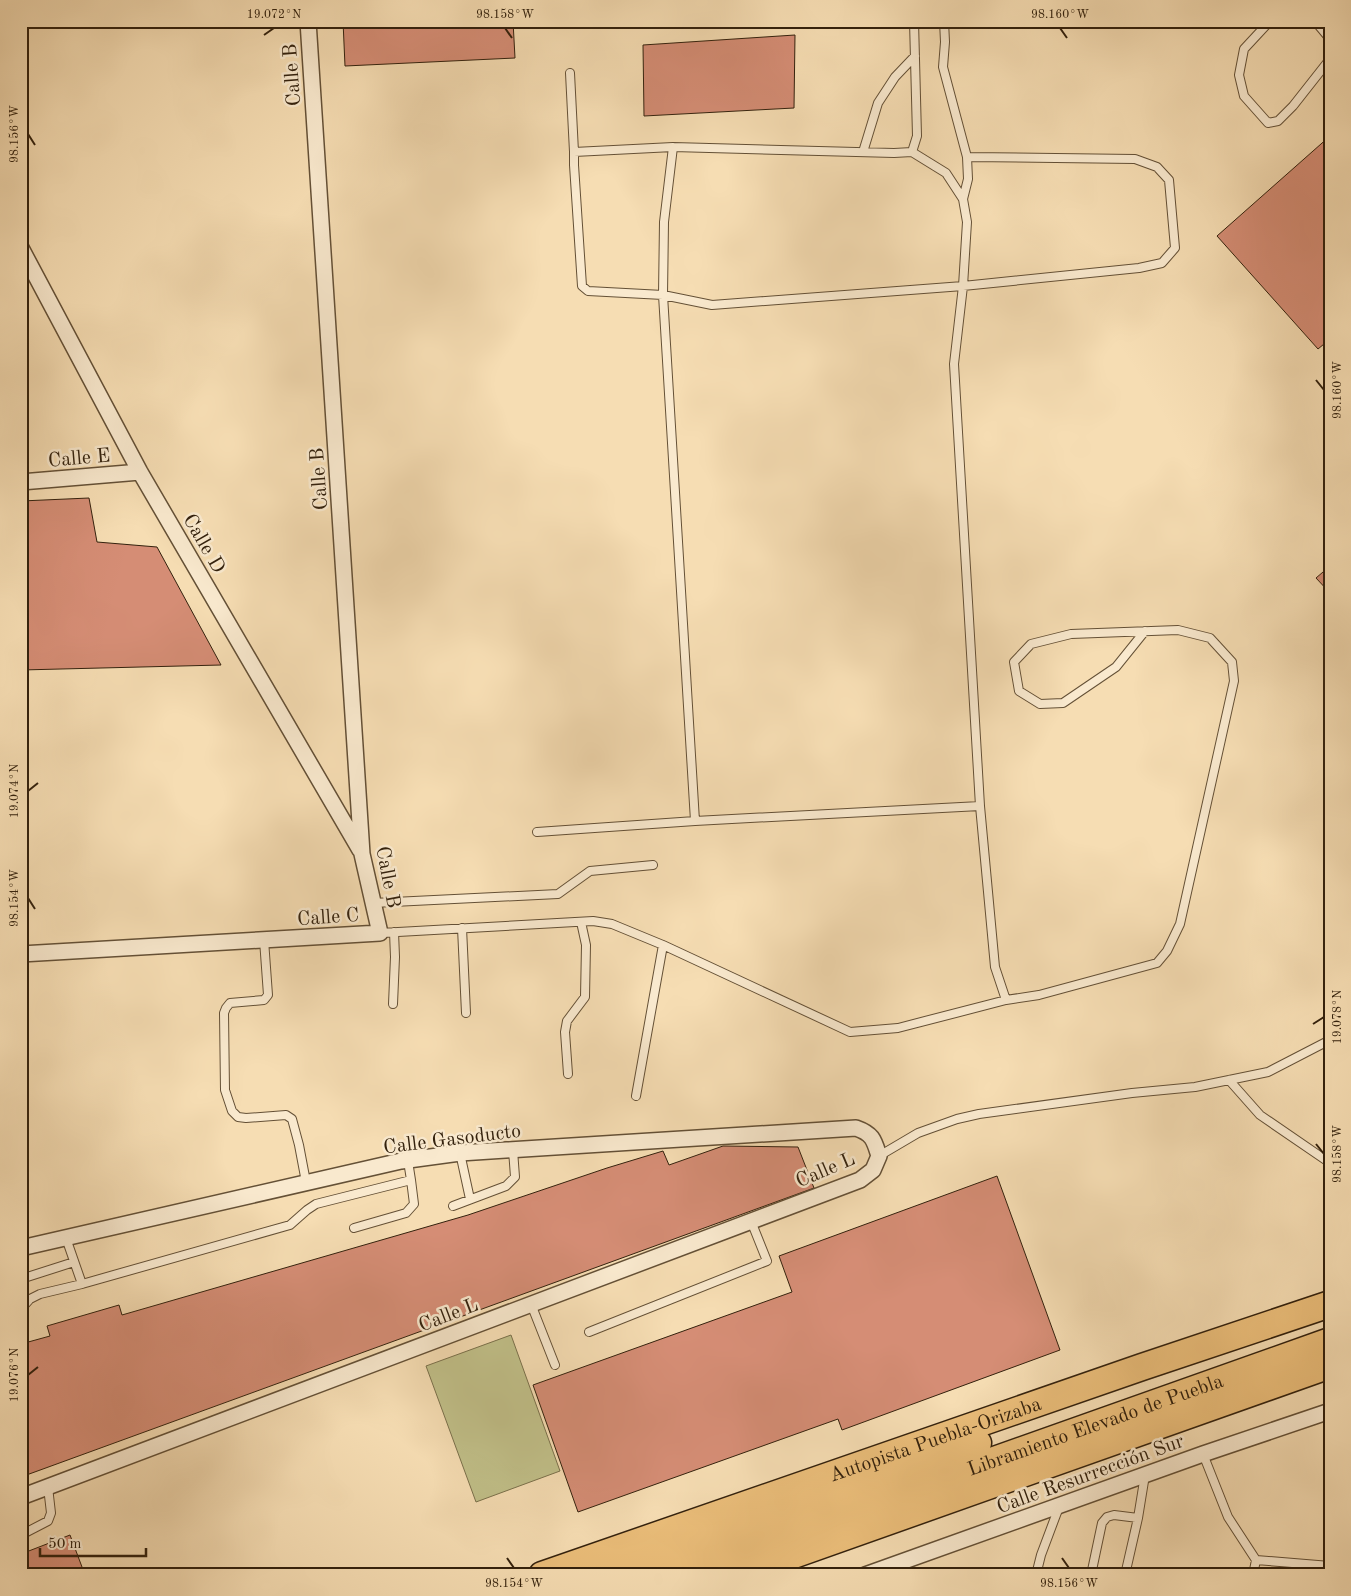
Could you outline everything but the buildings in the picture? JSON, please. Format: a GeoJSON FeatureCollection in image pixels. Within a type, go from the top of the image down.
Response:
{"type":"FeatureCollection","features":[{"type":"Feature","properties":{"kind":"highway"},"geometry":{"type":"LineString","coordinates":[[1142,1367],[1165,1347],[1193,1332],[1330,1286]]}},
{"type":"Feature","properties":{"kind":"highway","name":"Autopista Puebla-Orizaba"},"geometry":{"type":"LineString","coordinates":[[542,1575],[1142,1367],[1330,1304]]}},
{"type":"Feature","properties":{"kind":"highway","name":"Libramiento Elevado de Puebla"},"geometry":{"type":"LineString","coordinates":[[859,1497],[1075,1407],[1330,1317]]}},
{"type":"Feature","properties":{"kind":"highway","name":"Libramiento Elevado de Puebla"},"geometry":{"type":"LineString","coordinates":[[859,1497],[1330,1341]]}},
{"type":"Feature","properties":{"kind":"highway"},"geometry":{"type":"LineString","coordinates":[[738,1575],[1330,1365]]}},
{"type":"Feature","properties":{"kind":"highway"},"geometry":{"type":"LineString","coordinates":[[607,1575],[859,1497]]}},
{"type":"Feature","properties":{"kind":"highway"},"geometry":{"type":"LineString","coordinates":[[670,1575],[859,1497]]}},
{"type":"Feature","properties":{"kind":"street","name":"Calle B"},"geometry":{"type":"LineString","coordinates":[[308,21],[362,854],[373,903],[387,932]]}},
{"type":"Feature","properties":{"kind":"street","name":"Calle D"},"geometry":{"type":"LineString","coordinates":[[21,248],[140,472],[362,854]]}},
{"type":"Feature","properties":{"kind":"street","name":"Calle E"},"geometry":{"type":"LineString","coordinates":[[21,482],[140,472]]}},
{"type":"Feature","properties":{"kind":"street","name":"Calle C"},"geometry":{"type":"LineString","coordinates":[[22,951],[264,940],[387,932]]}},
{"type":"Feature","properties":{"kind":"street","name":"Calle Gasoducto"},"geometry":{"type":"LineString","coordinates":[[21,1248],[401,1161],[460,1153],[856,1128],[868,1132],[874,1140],[879,1156]]}},
{"type":"Feature","properties":{"kind":"street","name":"Calle L"},"geometry":{"type":"LineString","coordinates":[[21,1497],[860,1180],[873,1170],[879,1156]]}},
{"type":"Feature","properties":{"kind":"street","name":"Calle Resurrección Sur"},"geometry":{"type":"LineString","coordinates":[[865,1575],[1145,1474],[1330,1411]]}},
{"type":"Feature","properties":{"kind":"lane"},"geometry":{"type":"LineString","coordinates":[[912,152],[917,136],[914,21]]}},
{"type":"Feature","properties":{"kind":"lane"},"geometry":{"type":"LineString","coordinates":[[944,21],[943,67],[967,157],[968,179],[963,199]]}},
{"type":"Feature","properties":{"kind":"lane"},"geometry":{"type":"LineString","coordinates":[[1270,21],[1244,48],[1239,75],[1244,96],[1268,123],[1278,121],[1293,106],[1330,59]]}},
{"type":"Feature","properties":{"kind":"lane"},"geometry":{"type":"LineString","coordinates":[[1315,21],[1330,39]]}},
{"type":"Feature","properties":{"kind":"lane"},"geometry":{"type":"LineString","coordinates":[[863,152],[878,103],[895,76],[915,56]]}},
{"type":"Feature","properties":{"kind":"lane"},"geometry":{"type":"LineString","coordinates":[[570,73],[582,286],[588,291],[663,294],[712,305],[963,286],[1140,268],[1162,263],[1175,248],[1169,180],[1157,167],[1135,159],[967,157]]}},
{"type":"Feature","properties":{"kind":"lane"},"geometry":{"type":"LineString","coordinates":[[673,147],[664,222],[663,294],[695,820]]}},
{"type":"Feature","properties":{"kind":"lane"},"geometry":{"type":"LineString","coordinates":[[574,152],[673,147],[912,152],[946,173],[963,199],[968,222],[954,364],[980,806],[995,968],[1006,1000]]}},
{"type":"Feature","properties":{"kind":"lane"},"geometry":{"type":"LineString","coordinates":[[1330,416],[1328,422],[1330,435]]}},
{"type":"Feature","properties":{"kind":"lane","name":"Calle C"},"geometry":{"type":"LineString","coordinates":[[387,932],[593,921],[612,924],[662,945],[850,1032],[898,1028],[1006,1000],[1039,995],[1157,964],[1167,951],[1180,924],[1234,681],[1232,662],[1210,638],[1178,630],[1145,631],[1071,634],[1031,644],[1014,662],[1019,691],[1040,704],[1063,703],[1116,666],[1145,631]]}},
{"type":"Feature","properties":{"kind":"lane"},"geometry":{"type":"LineString","coordinates":[[537,832],[695,820],[980,806]]}},
{"type":"Feature","properties":{"kind":"lane"},"geometry":{"type":"LineString","coordinates":[[373,903],[558,894],[590,871],[653,865]]}},
{"type":"Feature","properties":{"kind":"lane"},"geometry":{"type":"LineString","coordinates":[[568,1074],[565,1032],[567,1020],[585,997],[586,945],[581,922]]}},
{"type":"Feature","properties":{"kind":"lane"},"geometry":{"type":"LineString","coordinates":[[462,928],[466,1013]]}},
{"type":"Feature","properties":{"kind":"lane"},"geometry":{"type":"LineString","coordinates":[[387,932],[395,957],[394,1004]]}},
{"type":"Feature","properties":{"kind":"lane"},"geometry":{"type":"LineString","coordinates":[[264,940],[268,996],[264,1000],[230,1003],[224,1013],[226,1090],[232,1111],[238,1117],[286,1114],[292,1119],[306,1182]]}},
{"type":"Feature","properties":{"kind":"lane"},"geometry":{"type":"LineString","coordinates":[[636,1096],[662,945]]}},
{"type":"Feature","properties":{"kind":"lane"},"geometry":{"type":"LineString","coordinates":[[879,1156],[918,1133],[957,1119],[978,1114],[1132,1093],[1196,1087],[1268,1072],[1330,1040]]}},
{"type":"Feature","properties":{"kind":"lane"},"geometry":{"type":"LineString","coordinates":[[1229,1080],[1260,1115],[1330,1163]]}},
{"type":"Feature","properties":{"kind":"lane"},"geometry":{"type":"LineString","coordinates":[[453,1206],[506,1186],[515,1177],[513,1150]]}},
{"type":"Feature","properties":{"kind":"lane"},"geometry":{"type":"LineString","coordinates":[[460,1153],[470,1199]]}},
{"type":"Feature","properties":{"kind":"lane"},"geometry":{"type":"LineString","coordinates":[[354,1228],[410,1210],[414,1204],[408,1161]]}},
{"type":"Feature","properties":{"kind":"lane"},"geometry":{"type":"LineString","coordinates":[[21,1309],[30,1299],[40,1294],[82,1284],[290,1225],[316,1204],[410,1180]]}},
{"type":"Feature","properties":{"kind":"lane"},"geometry":{"type":"LineString","coordinates":[[588,1332],[767,1261],[751,1220]]}},
{"type":"Feature","properties":{"kind":"lane"},"geometry":{"type":"LineString","coordinates":[[66,1238],[82,1284]]}},
{"type":"Feature","properties":{"kind":"lane"},"geometry":{"type":"LineString","coordinates":[[21,1279],[74,1262]]}},
{"type":"Feature","properties":{"kind":"lane"},"geometry":{"type":"LineString","coordinates":[[531,1304],[555,1365]]}},
{"type":"Feature","properties":{"kind":"lane"},"geometry":{"type":"LineString","coordinates":[[1203,1454],[1228,1517],[1256,1560],[1253,1575]]}},
{"type":"Feature","properties":{"kind":"lane"},"geometry":{"type":"LineString","coordinates":[[1125,1575],[1138,1518],[1145,1474]]}},
{"type":"Feature","properties":{"kind":"lane"},"geometry":{"type":"LineString","coordinates":[[21,1535],[48,1521],[51,1513],[48,1487]]}},
{"type":"Feature","properties":{"kind":"lane"},"geometry":{"type":"LineString","coordinates":[[1036,1575],[1041,1555],[1060,1505]]}},
{"type":"Feature","properties":{"kind":"lane"},"geometry":{"type":"LineString","coordinates":[[1091,1575],[1102,1523],[1107,1517],[1114,1515],[1138,1518]]}},
{"type":"Feature","properties":{"kind":"lane"},"geometry":{"type":"LineString","coordinates":[[1256,1560],[1330,1566]]}},
{"type":"Feature","properties":{"kind":"shaded area"},"geometry":{"type":"Polygon","coordinates":[[[511,1335],[560,1471],[476,1502],[426,1366],[511,1335]]]}}]}
